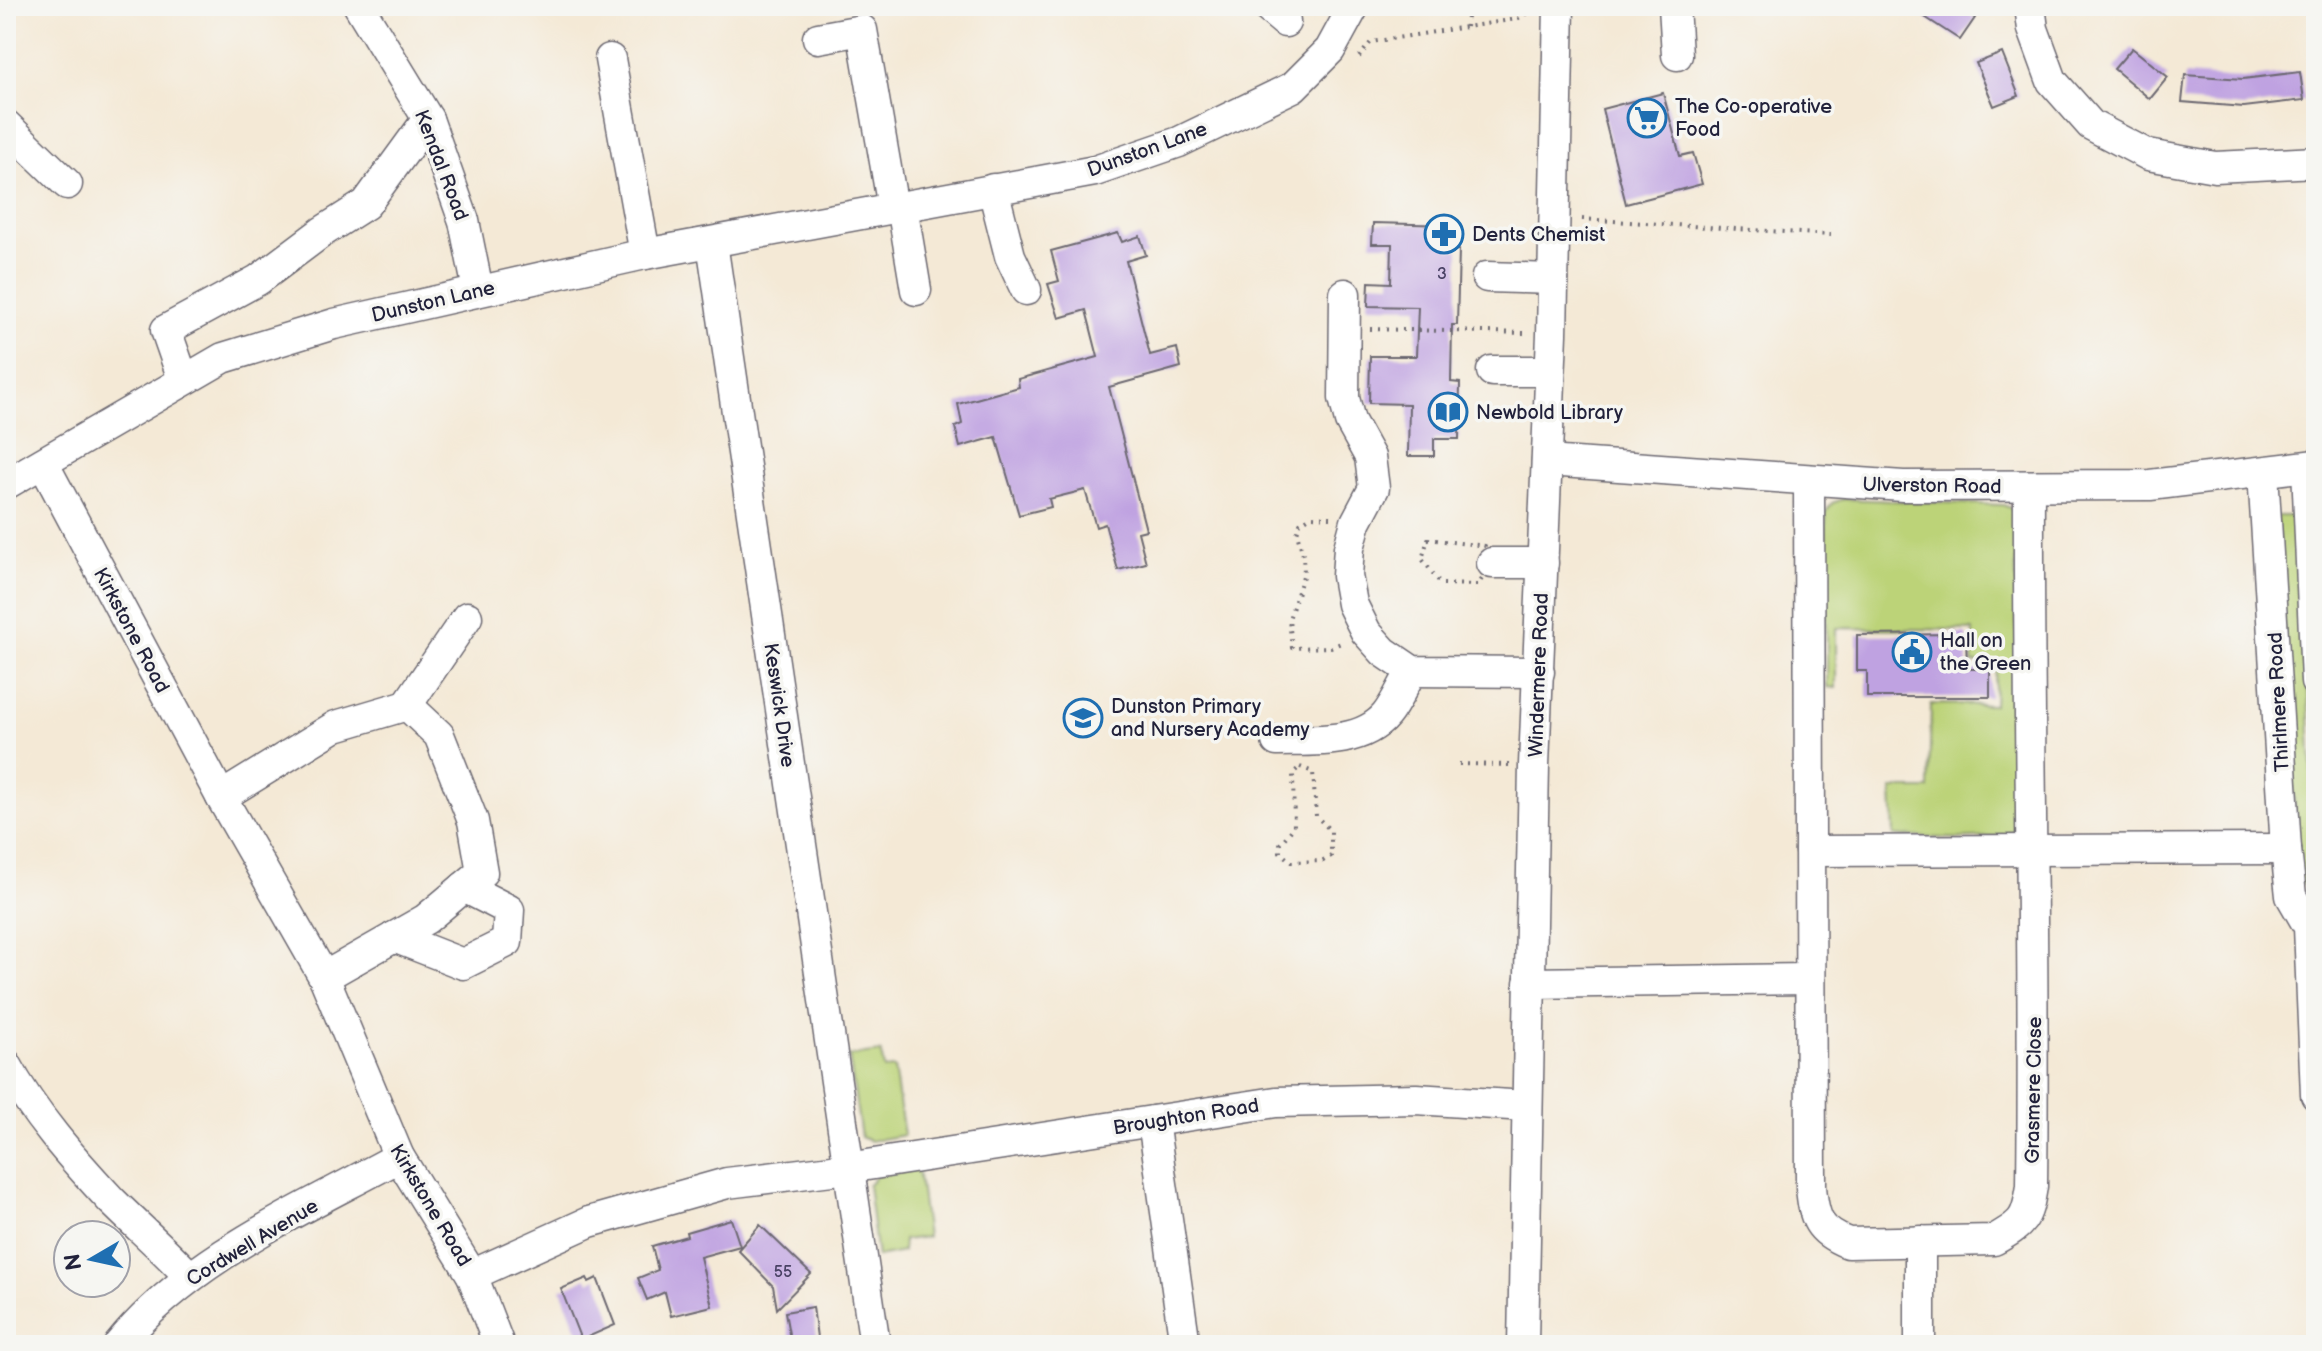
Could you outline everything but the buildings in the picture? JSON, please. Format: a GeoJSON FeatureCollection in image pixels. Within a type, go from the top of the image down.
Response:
{"type":"FeatureCollection","features":[{"type":"Feature","properties":{"kind":"street","name":"Kendal Road"},"geometry":{"type":"LineString","coordinates":[[359,6],[428,119],[464,221],[478,290]]}},
{"type":"Feature","properties":{"kind":"street","name":"Dunston Lane"},"geometry":{"type":"LineString","coordinates":[[6,484],[223,358],[334,324],[645,254],[1095,171],[1179,142],[1293,87],[1330,50],[1354,6]]}},
{"type":"Feature","properties":{"kind":"street","name":"Windermere Road"},"geometry":{"type":"LineString","coordinates":[[1523,1345],[1534,765],[1552,334],[1559,6]]}},
{"type":"Feature","properties":{"kind":"street"},"geometry":{"type":"LineString","coordinates":[[1674,6],[1677,55]]}},
{"type":"Feature","properties":{"kind":"street"},"geometry":{"type":"LineString","coordinates":[[2030,6],[2033,29],[2052,81],[2091,125],[2148,155],[2215,167],[2316,162]]}},
{"type":"Feature","properties":{"kind":"street"},"geometry":{"type":"LineString","coordinates":[[818,38],[862,30],[916,290]]}},
{"type":"Feature","properties":{"kind":"street"},"geometry":{"type":"LineString","coordinates":[[610,59],[645,254]]}},
{"type":"Feature","properties":{"kind":"street"},"geometry":{"type":"LineString","coordinates":[[183,379],[166,330],[258,280],[322,232],[366,204],[428,119]]}},
{"type":"Feature","properties":{"kind":"street"},"geometry":{"type":"LineString","coordinates":[[6,125],[67,184]]}},
{"type":"Feature","properties":{"kind":"street"},"geometry":{"type":"LineString","coordinates":[[993,189],[1010,256],[1026,290]]}},
{"type":"Feature","properties":{"kind":"street","name":"Keswick Drive"},"geometry":{"type":"LineString","coordinates":[[712,243],[875,1345]]}},
{"type":"Feature","properties":{"kind":"street"},"geometry":{"type":"LineString","coordinates":[[1487,277],[1553,279]]}},
{"type":"Feature","properties":{"kind":"street"},"geometry":{"type":"LineString","coordinates":[[1345,294],[1344,398],[1350,421],[1370,457],[1374,488],[1356,522],[1349,548],[1347,576],[1352,604],[1366,632],[1384,652],[1412,671],[1539,672]]}},
{"type":"Feature","properties":{"kind":"street"},"geometry":{"type":"LineString","coordinates":[[1492,371],[1550,371]]}},
{"type":"Feature","properties":{"kind":"street","name":"Ulverston Road"},"geometry":{"type":"LineString","coordinates":[[1547,461],[1809,482],[1903,486],[2150,485],[2312,466]]}},
{"type":"Feature","properties":{"kind":"street","name":"Kirkstone Road"},"geometry":{"type":"LineString","coordinates":[[43,463],[221,797],[324,977],[399,1157],[472,1275],[499,1345]]}},
{"type":"Feature","properties":{"kind":"street","name":"Thirlmere Road"},"geometry":{"type":"LineString","coordinates":[[2312,466],[2316,682]]}},
{"type":"Feature","properties":{"kind":"street","name":"Thirlmere Road"},"geometry":{"type":"LineString","coordinates":[[2263,472],[2291,896],[2314,920],[2316,1095]]}},
{"type":"Feature","properties":{"kind":"street","name":"Grasmere Close"},"geometry":{"type":"LineString","coordinates":[[1809,482],[1809,979],[1813,1212],[1826,1234],[1848,1243],[1994,1240],[2013,1229],[2028,1213],[2032,1186],[2034,1006],[2030,848],[2029,486]]}},
{"type":"Feature","properties":{"kind":"street"},"geometry":{"type":"LineString","coordinates":[[1492,563],[1543,563]]}},
{"type":"Feature","properties":{"kind":"street"},"geometry":{"type":"LineString","coordinates":[[221,797],[336,726],[407,705],[467,617]]}},
{"type":"Feature","properties":{"kind":"street"},"geometry":{"type":"LineString","coordinates":[[1292,750],[1365,731],[1385,716],[1412,671]]}},
{"type":"Feature","properties":{"kind":"street"},"geometry":{"type":"LineString","coordinates":[[324,977],[426,919],[482,872],[473,821],[439,735],[407,705]]}},
{"type":"Feature","properties":{"kind":"street"},"geometry":{"type":"LineString","coordinates":[[1810,851],[2286,849]]}},
{"type":"Feature","properties":{"kind":"street"},"geometry":{"type":"LineString","coordinates":[[394,937],[463,964],[507,942],[509,910],[464,887]]}},
{"type":"Feature","properties":{"kind":"street"},"geometry":{"type":"LineString","coordinates":[[1529,983],[1809,979]]}},
{"type":"Feature","properties":{"kind":"street"},"geometry":{"type":"LineString","coordinates":[[6,1064],[14,1097],[112,1201],[163,1247],[190,1277]]}},
{"type":"Feature","properties":{"kind":"street","name":"Broughton Road"},"geometry":{"type":"LineString","coordinates":[[848,1168],[1276,1102],[1416,1099],[1526,1106]]}},
{"type":"Feature","properties":{"kind":"street"},"geometry":{"type":"LineString","coordinates":[[1153,1121],[1185,1345]]}},
{"type":"Feature","properties":{"kind":"street","name":"Cordwell Avenue"},"geometry":{"type":"LineString","coordinates":[[130,1341],[157,1304],[190,1277],[268,1228],[399,1157]]}},
{"type":"Feature","properties":{"kind":"street"},"geometry":{"type":"LineString","coordinates":[[472,1275],[589,1222],[727,1183],[848,1168]]}},
{"type":"Feature","properties":{"kind":"street"},"geometry":{"type":"LineString","coordinates":[[1920,1241],[1920,1345]]}},
{"type":"Feature","properties":{"kind":"path"},"geometry":{"type":"LineString","coordinates":[[1466,27],[1468,6]]}},
{"type":"Feature","properties":{"kind":"path"},"geometry":{"type":"LineString","coordinates":[[1353,65],[1371,42],[1517,19],[1540,6]]}},
{"type":"Feature","properties":{"kind":"path"},"geometry":{"type":"LineString","coordinates":[[1555,217],[1831,235]]}},
{"type":"Feature","properties":{"kind":"path"},"geometry":{"type":"LineString","coordinates":[[1344,328],[1552,334]]}},
{"type":"Feature","properties":{"kind":"path"},"geometry":{"type":"LineString","coordinates":[[1356,522],[1311,516],[1300,523],[1297,533],[1304,573],[1289,619],[1292,648],[1331,647],[1366,632]]}},
{"type":"Feature","properties":{"kind":"path"},"geometry":{"type":"LineString","coordinates":[[1428,539],[1485,546],[1486,557],[1492,563],[1478,585],[1441,584],[1422,559],[1428,539]]}},
{"type":"Feature","properties":{"kind":"path"},"geometry":{"type":"LineString","coordinates":[[1292,750],[1313,772],[1316,816],[1331,831],[1331,856],[1323,861],[1291,862],[1280,852],[1280,844],[1294,827],[1292,750]]}},
{"type":"Feature","properties":{"kind":"path"},"geometry":{"type":"LineString","coordinates":[[1459,764],[1534,765]]}},
{"type":"Feature","properties":{"kind":"green space"},"geometry":{"type":"Polygon","coordinates":[[[1843,499],[2003,505],[2011,508],[2015,515],[2020,826],[2011,832],[1980,838],[1894,836],[1892,789],[1929,789],[1931,704],[1994,705],[1996,662],[1972,663],[1973,630],[1836,628],[1836,688],[1827,687],[1826,512],[1832,503],[1843,499]]]}},
{"type":"Feature","properties":{"kind":"green space"},"geometry":{"type":"Polygon","coordinates":[[[2277,516],[2298,516],[2316,883],[2299,884],[2277,516]]]}},
{"type":"Feature","properties":{"kind":"green space"},"geometry":{"type":"Polygon","coordinates":[[[881,1052],[884,1069],[894,1068],[904,1135],[870,1141],[861,1137],[849,1056],[881,1052]]]}},
{"type":"Feature","properties":{"kind":"green space"},"geometry":{"type":"Polygon","coordinates":[[[918,1169],[927,1237],[903,1240],[903,1252],[877,1257],[868,1185],[876,1176],[918,1169]]]}},
{"type":"Feature","properties":{"kind":"place","name":"The Co-operative Food"},"geometry":{"type":"Point","coordinates":[1647,118]}},
{"type":"Feature","properties":{"kind":"place","name":"Dents Chemist"},"geometry":{"type":"Point","coordinates":[1444,234]}},
{"type":"Feature","properties":{"kind":"place","name":"Newbold Library"},"geometry":{"type":"Point","coordinates":[1448,412]}},
{"type":"Feature","properties":{"kind":"place","name":"Hall on the Green"},"geometry":{"type":"Point","coordinates":[1912,652]}},
{"type":"Feature","properties":{"kind":"place","name":"Dunston Primary and Nursery Academy"},"geometry":{"type":"Point","coordinates":[1083,718]}}]}
